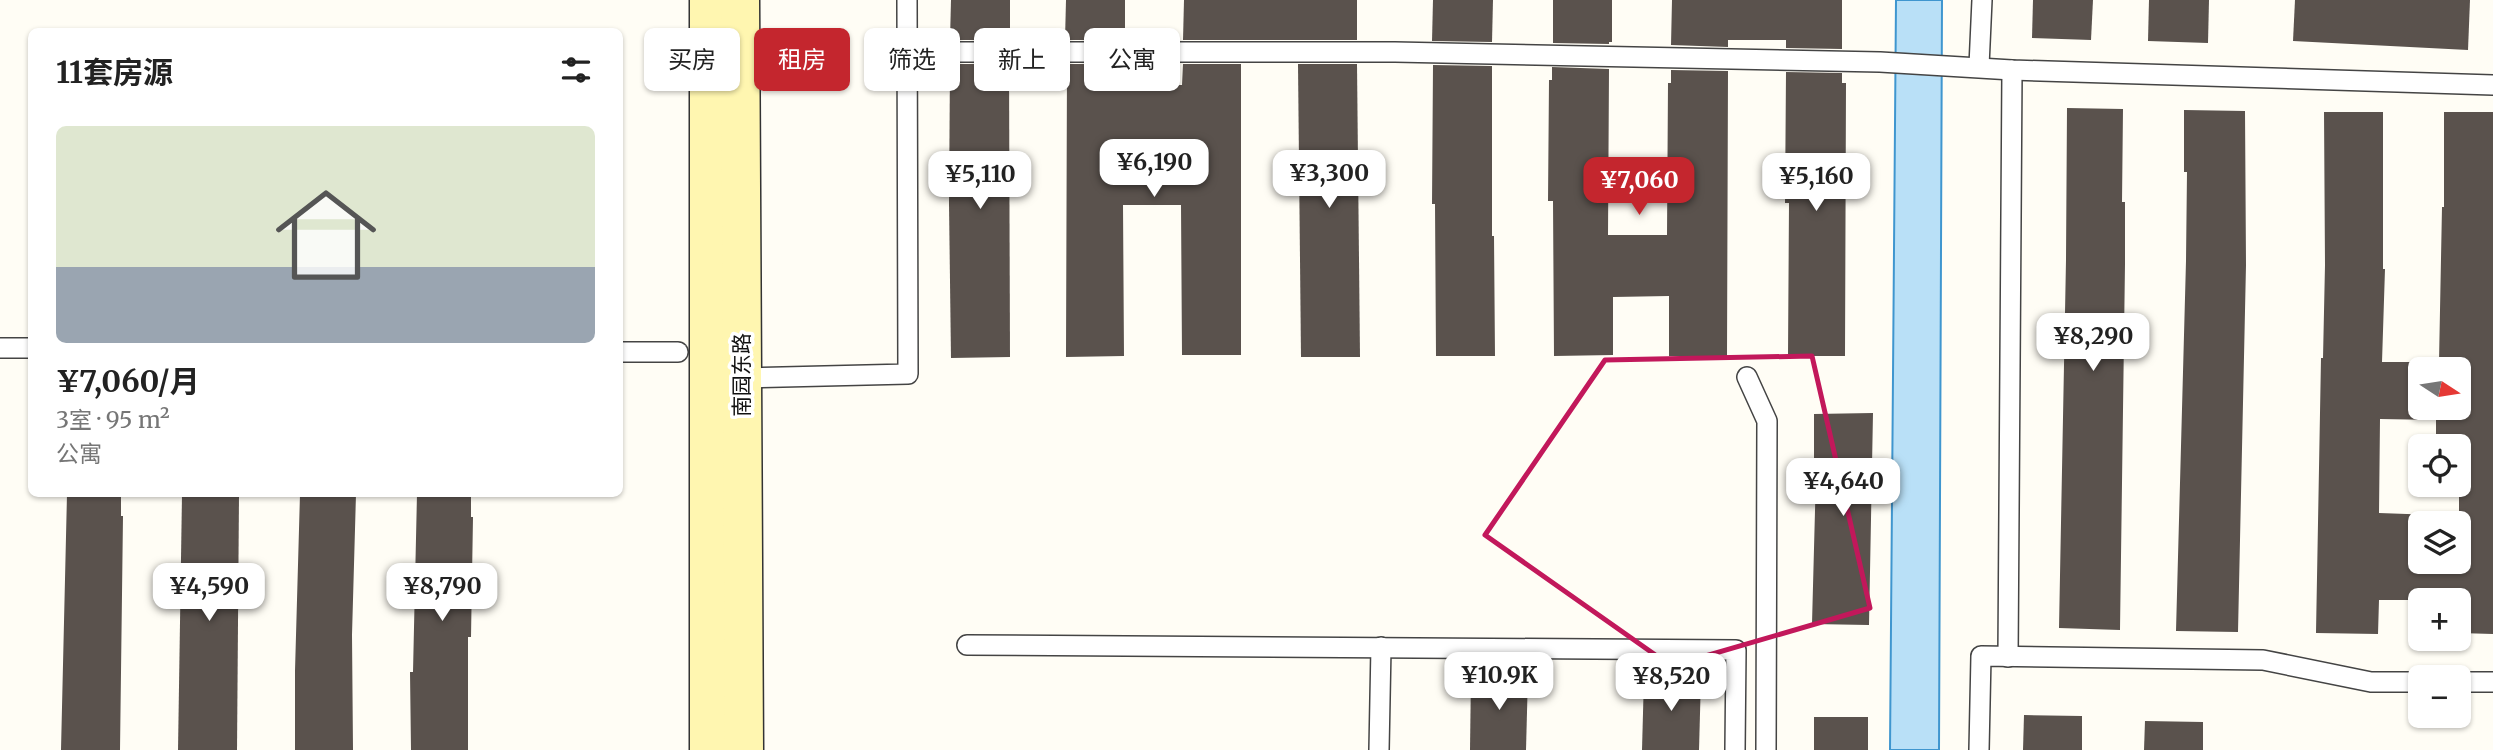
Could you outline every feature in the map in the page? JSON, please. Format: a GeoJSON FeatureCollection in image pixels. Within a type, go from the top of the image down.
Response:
{"type":"FeatureCollection","features":[{"type":"Feature","properties":{"kind":"main road","name":"南园东路"},"geometry":{"type":"LineString","coordinates":[[709,0],[709,750]]}},
{"type":"Feature","properties":{"kind":"main road","name":"南园东路"},"geometry":{"type":"LineString","coordinates":[[740,0],[744,750]]}},
{"type":"Feature","properties":{"kind":"lane"},"geometry":{"type":"LineString","coordinates":[[906,28],[907,0]]}},
{"type":"Feature","properties":{"kind":"lane"},"geometry":{"type":"LineString","coordinates":[[1979,66],[1982,0]]}},
{"type":"Feature","properties":{"kind":"lane"},"geometry":{"type":"LineString","coordinates":[[960,52],[1381,52],[1880,62],[2012,70],[2493,85]]}},
{"type":"Feature","properties":{"kind":"lane"},"geometry":{"type":"LineString","coordinates":[[2008,657],[2012,70]]}},
{"type":"Feature","properties":{"kind":"lane"},"geometry":{"type":"LineString","coordinates":[[741,379],[908,373],[906,91]]}},
{"type":"Feature","properties":{"kind":"lane"},"geometry":{"type":"LineString","coordinates":[[0,348],[28,348]]}},
{"type":"Feature","properties":{"kind":"lane"},"geometry":{"type":"LineString","coordinates":[[623,352],[678,352]]}},
{"type":"Feature","properties":{"kind":"lane"},"geometry":{"type":"LineString","coordinates":[[1747,376],[1767,421],[1766,750]]}},
{"type":"Feature","properties":{"kind":"lane"},"geometry":{"type":"LineString","coordinates":[[967,645],[1736,650],[1735,750]]}},
{"type":"Feature","properties":{"kind":"lane"},"geometry":{"type":"LineString","coordinates":[[1380,750],[1381,648]]}},
{"type":"Feature","properties":{"kind":"lane"},"geometry":{"type":"LineString","coordinates":[[1979,750],[1981,656],[2263,660],[2371,682],[2408,682]]}},
{"type":"Feature","properties":{"kind":"lane"},"geometry":{"type":"LineString","coordinates":[[2471,682],[2493,682]]}},
{"type":"Feature","properties":{"kind":"highlighted area"},"geometry":{"type":"Polygon","coordinates":[[[1812,356],[1870,608],[1671,666],[1485,535],[1605,360],[1812,356]]]}},
{"type":"Feature","properties":{"kind":"water"},"geometry":{"type":"Polygon","coordinates":[[[1896,0],[1942,0],[1939,750],[1890,750],[1896,0]]]}},
{"type":"Feature","properties":{"kind":"building"},"geometry":{"type":"Polygon","coordinates":[[[951,0],[1010,0],[1010,28],[974,28],[974,40],[960,40],[960,28],[950,28],[951,0]]]}},
{"type":"Feature","properties":{"kind":"building"},"geometry":{"type":"Polygon","coordinates":[[[1066,0],[1125,0],[1125,28],[1084,28],[1084,40],[1070,40],[1070,28],[1065,28],[1066,0]]]}},
{"type":"Feature","properties":{"kind":"building"},"geometry":{"type":"Polygon","coordinates":[[[1184,0],[1357,0],[1357,40],[1183,40],[1184,0]]]}},
{"type":"Feature","properties":{"kind":"building"},"geometry":{"type":"Polygon","coordinates":[[[1433,0],[1493,0],[1492,42],[1432,41],[1433,0]]]}},
{"type":"Feature","properties":{"kind":"building"},"geometry":{"type":"Polygon","coordinates":[[[1553,0],[1612,0],[1612,42],[1553,43],[1553,0]]]}},
{"type":"Feature","properties":{"kind":"building"},"geometry":{"type":"Polygon","coordinates":[[[1672,0],[1842,0],[1842,49],[1786,48],[1786,40],[1728,40],[1728,47],[1671,45],[1672,0]]]}},
{"type":"Feature","properties":{"kind":"building"},"geometry":{"type":"Polygon","coordinates":[[[2033,0],[2093,0],[2091,40],[2032,38],[2033,0]]]}},
{"type":"Feature","properties":{"kind":"building"},"geometry":{"type":"Polygon","coordinates":[[[2149,0],[2209,0],[2208,43],[2148,41],[2149,0]]]}},
{"type":"Feature","properties":{"kind":"building"},"geometry":{"type":"Polygon","coordinates":[[[2295,0],[2470,0],[2468,50],[2293,41],[2295,0]]]}},
{"type":"Feature","properties":{"kind":"building"},"geometry":{"type":"Polygon","coordinates":[[[960,64],[974,64],[974,91],[1009,91],[1010,357],[951,358],[950,91],[960,91],[960,64]]]}},
{"type":"Feature","properties":{"kind":"building"},"geometry":{"type":"Polygon","coordinates":[[[1070,64],[1084,64],[1084,91],[1180,91],[1183,64],[1241,64],[1241,355],[1182,355],[1181,205],[1123,205],[1124,356],[1066,357],[1067,91],[1070,91],[1070,64]]]}},
{"type":"Feature","properties":{"kind":"building"},"geometry":{"type":"Polygon","coordinates":[[[1298,64],[1357,64],[1360,357],[1301,357],[1298,64]]]}},
{"type":"Feature","properties":{"kind":"building"},"geometry":{"type":"Polygon","coordinates":[[[1433,65],[1492,66],[1495,356],[1436,356],[1435,204],[1432,204],[1433,65]]]}},
{"type":"Feature","properties":{"kind":"building"},"geometry":{"type":"Polygon","coordinates":[[[1552,67],[1609,69],[1608,235],[1667,235],[1668,83],[1671,83],[1671,70],[1728,71],[1727,356],[1669,356],[1669,296],[1613,297],[1613,355],[1554,356],[1553,201],[1548,201],[1549,80],[1552,80],[1552,67]]]}},
{"type":"Feature","properties":{"kind":"building"},"geometry":{"type":"Polygon","coordinates":[[[1786,72],[1842,73],[1842,83],[1846,83],[1845,356],[1788,356],[1786,72]]]}},
{"type":"Feature","properties":{"kind":"building"},"geometry":{"type":"Polygon","coordinates":[[[2067,108],[2123,109],[2122,202],[2125,202],[2125,264],[2120,630],[2059,628],[2067,108]]]}},
{"type":"Feature","properties":{"kind":"building"},"geometry":{"type":"Polygon","coordinates":[[[2184,110],[2245,111],[2246,265],[2238,632],[2176,631],[2186,261],[2187,172],[2184,172],[2184,110]]]}},
{"type":"Feature","properties":{"kind":"building"},"geometry":{"type":"Polygon","coordinates":[[[2324,112],[2383,112],[2385,269],[2382,362],[2408,362],[2408,420],[2380,419],[2379,513],[2408,514],[2408,574],[2471,574],[2471,511],[2459,511],[2459,497],[2471,497],[2471,434],[2436,434],[2436,420],[2471,420],[2471,357],[2439,357],[2444,112],[2493,112],[2493,634],[2471,633],[2471,588],[2408,588],[2408,600],[2379,600],[2378,634],[2316,633],[2323,358],[2324,112]]]}},
{"type":"Feature","properties":{"kind":"building"},"geometry":{"type":"Polygon","coordinates":[[[1873,413],[1869,625],[1812,624],[1816,473],[1814,414],[1873,413]]]}},
{"type":"Feature","properties":{"kind":"building"},"geometry":{"type":"Polygon","coordinates":[[[67,497],[121,497],[120,750],[61,750],[67,497]]]}},
{"type":"Feature","properties":{"kind":"building"},"geometry":{"type":"Polygon","coordinates":[[[182,497],[239,497],[237,750],[178,750],[182,497]]]}},
{"type":"Feature","properties":{"kind":"building"},"geometry":{"type":"Polygon","coordinates":[[[300,497],[356,497],[352,635],[353,750],[295,750],[300,497]]]}},
{"type":"Feature","properties":{"kind":"building"},"geometry":{"type":"Polygon","coordinates":[[[417,497],[471,497],[473,517],[471,637],[468,637],[468,750],[411,750],[410,672],[413,672],[417,497]]]}},
{"type":"Feature","properties":{"kind":"building"},"geometry":{"type":"Polygon","coordinates":[[[1471,673],[1528,674],[1526,750],[1470,750],[1471,673]]]}},
{"type":"Feature","properties":{"kind":"building"},"geometry":{"type":"Polygon","coordinates":[[[1644,676],[1701,677],[1699,750],[1642,750],[1644,676]]]}},
{"type":"Feature","properties":{"kind":"building"},"geometry":{"type":"Polygon","coordinates":[[[2024,715],[2082,716],[2082,750],[2023,750],[2024,715]]]}},
{"type":"Feature","properties":{"kind":"building"},"geometry":{"type":"Polygon","coordinates":[[[1814,717],[1868,717],[1868,750],[1814,750],[1814,717]]]}},
{"type":"Feature","properties":{"kind":"building"},"geometry":{"type":"Polygon","coordinates":[[[2145,721],[2203,722],[2203,750],[2144,750],[2145,721]]]}}]}
